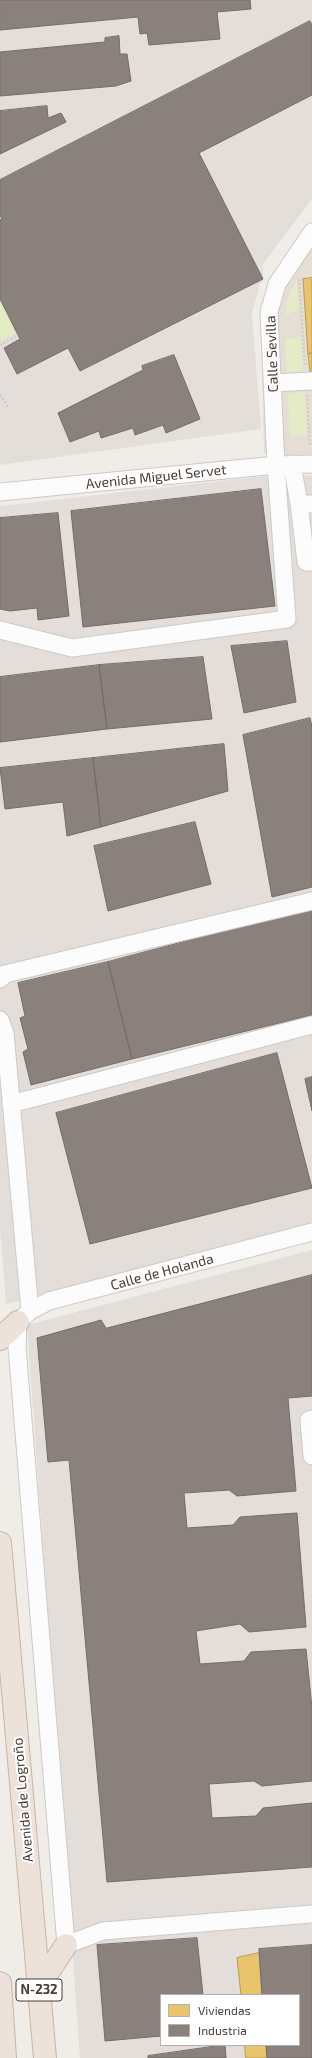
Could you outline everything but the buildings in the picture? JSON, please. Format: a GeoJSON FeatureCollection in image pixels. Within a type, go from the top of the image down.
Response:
{"type":"FeatureCollection","features":[{"type":"Feature","properties":{"kind":"highway"},"geometry":{"type":"LineString","coordinates":[[0,1339],[24,1317]]}},
{"type":"Feature","properties":{"kind":"highway","name":"Avenida de Logroño"},"geometry":{"type":"LineString","coordinates":[[0,1543],[45,2058]]}},
{"type":"Feature","properties":{"kind":"highway"},"geometry":{"type":"LineString","coordinates":[[39,1986],[66,1945]]}},
{"type":"Feature","properties":{"kind":"highway","name":"N-232"},"geometry":{"type":"LineString","coordinates":[[0,1983],[6,2058]]}},
{"type":"Feature","properties":{"kind":"street","name":"Calle Sevilla"},"geometry":{"type":"LineString","coordinates":[[284,464],[273,383],[269,312],[277,284],[312,232]]}},
{"type":"Feature","properties":{"kind":"street"},"geometry":{"type":"LineString","coordinates":[[273,383],[309,381]]}},
{"type":"Feature","properties":{"kind":"street"},"geometry":{"type":"LineString","coordinates":[[284,464],[306,504],[306,562],[312,562]]}},
{"type":"Feature","properties":{"kind":"street"},"geometry":{"type":"LineString","coordinates":[[0,630],[72,648],[287,620],[284,464]]}},
{"type":"Feature","properties":{"kind":"street","name":"Avenida Miguel Servet"},"geometry":{"type":"LineString","coordinates":[[0,492],[284,464],[312,464]]}},
{"type":"Feature","properties":{"kind":"street"},"geometry":{"type":"LineString","coordinates":[[0,979],[5,974],[312,900]]}},
{"type":"Feature","properties":{"kind":"street"},"geometry":{"type":"LineString","coordinates":[[0,1020],[5,1033],[11,1104],[24,1317],[17,1346],[66,1945],[103,1931],[312,1914]]}},
{"type":"Feature","properties":{"kind":"street"},"geometry":{"type":"LineString","coordinates":[[11,1104],[312,1025]]}},
{"type":"Feature","properties":{"kind":"street","name":"Calle de Holanda"},"geometry":{"type":"LineString","coordinates":[[24,1317],[58,1299],[312,1232]]}},
{"type":"Feature","properties":{"kind":"street"},"geometry":{"type":"LineString","coordinates":[[312,1420],[309,1420],[312,1456]]}},
{"type":"Feature","properties":{"kind":"path"},"geometry":{"type":"LineString","coordinates":[[298,271],[309,381],[310,446]]}},
{"type":"Feature","properties":{"kind":"path"},"geometry":{"type":"LineString","coordinates":[[0,345],[17,336]]}},
{"type":"Feature","properties":{"kind":"path"},"geometry":{"type":"LineString","coordinates":[[0,395],[8,407]]}},
{"type":"Feature","properties":{"kind":"shaded area"},"geometry":{"type":"Polygon","coordinates":[[[0,0],[312,0],[312,199],[263,264],[263,281],[260,284],[252,313],[261,429],[0,465],[0,0]]]}},
{"type":"Feature","properties":{"kind":"shaded area"},"geometry":{"type":"Polygon","coordinates":[[[312,239],[312,458],[264,454],[261,314],[312,239]]]}},
{"type":"Feature","properties":{"kind":"shaded area"},"geometry":{"type":"Polygon","coordinates":[[[284,474],[312,476],[312,1222],[6,1304],[0,1228],[0,506],[284,474]]]}},
{"type":"Feature","properties":{"kind":"shaded area"},"geometry":{"type":"Polygon","coordinates":[[[312,1250],[312,2058],[80,2058],[27,1325],[312,1250]]]}},
{"type":"Feature","properties":{"kind":"green space"},"geometry":{"type":"Polygon","coordinates":[[[297,282],[299,308],[286,316],[288,298],[291,290],[297,282]]]}},
{"type":"Feature","properties":{"kind":"green space"},"geometry":{"type":"Polygon","coordinates":[[[0,300],[16,333],[0,341],[0,300]]]}},
{"type":"Feature","properties":{"kind":"green space"},"geometry":{"type":"Polygon","coordinates":[[[301,338],[303,371],[287,372],[285,339],[301,338]]]}},
{"type":"Feature","properties":{"kind":"green space"},"geometry":{"type":"Polygon","coordinates":[[[305,392],[307,435],[290,436],[288,393],[305,392]]]}}]}
